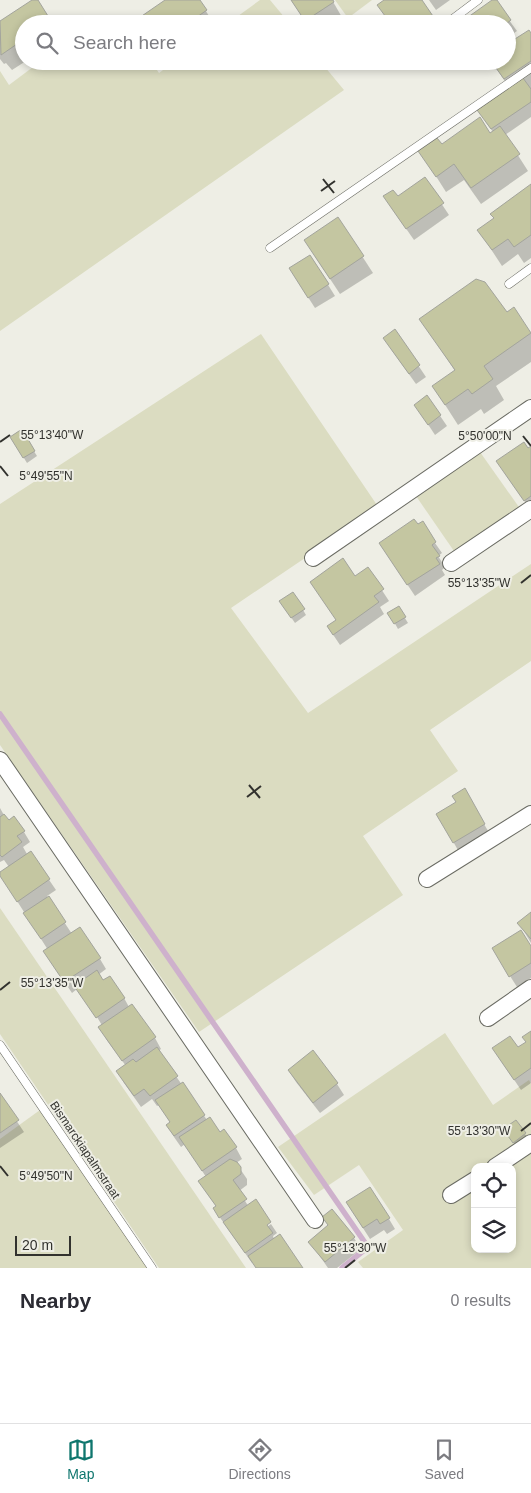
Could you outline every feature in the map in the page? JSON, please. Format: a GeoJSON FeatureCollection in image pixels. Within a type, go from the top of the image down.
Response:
{"type":"FeatureCollection","features":[{"type":"Feature","properties":{"kind":"street"},"geometry":{"type":"LineString","coordinates":[[313,558],[531,408]]}},
{"type":"Feature","properties":{"kind":"street"},"geometry":{"type":"LineString","coordinates":[[451,563],[531,509]]}},
{"type":"Feature","properties":{"kind":"street"},"geometry":{"type":"LineString","coordinates":[[0,760],[315,1220]]}},
{"type":"Feature","properties":{"kind":"street"},"geometry":{"type":"LineString","coordinates":[[427,879],[531,814]]}},
{"type":"Feature","properties":{"kind":"street"},"geometry":{"type":"LineString","coordinates":[[488,1018],[531,988]]}},
{"type":"Feature","properties":{"kind":"street"},"geometry":{"type":"LineString","coordinates":[[501,1163],[531,1143]]}},
{"type":"Feature","properties":{"kind":"street"},"geometry":{"type":"LineString","coordinates":[[451,1195],[471,1182]]}},
{"type":"Feature","properties":{"kind":"lane"},"geometry":{"type":"LineString","coordinates":[[458,15],[478,0]]}},
{"type":"Feature","properties":{"kind":"lane"},"geometry":{"type":"LineString","coordinates":[[270,248],[531,68]]}},
{"type":"Feature","properties":{"kind":"lane"},"geometry":{"type":"LineString","coordinates":[[508,284],[531,268]]}},
{"type":"Feature","properties":{"kind":"lane","name":"Bismarckiapalmstraat"},"geometry":{"type":"LineString","coordinates":[[0,1045],[152,1268]]}},
{"type":"Feature","properties":{"kind":"green space"},"geometry":{"type":"Polygon","coordinates":[[[260,0],[270,0],[282,15],[239,15],[260,0]]]}},
{"type":"Feature","properties":{"kind":"green space"},"geometry":{"type":"Polygon","coordinates":[[[335,0],[372,0],[352,15],[346,15],[335,0]]]}},
{"type":"Feature","properties":{"kind":"green space"},"geometry":{"type":"Polygon","coordinates":[[[29,70],[157,70],[159,73],[163,70],[327,70],[344,90],[0,331],[0,71],[9,85],[29,70]]]}},
{"type":"Feature","properties":{"kind":"green space"},"geometry":{"type":"Polygon","coordinates":[[[261,334],[379,508],[231,608],[308,713],[531,564],[531,661],[430,730],[458,771],[363,836],[403,895],[199,1032],[0,745],[0,504],[261,334]]]}},
{"type":"Feature","properties":{"kind":"green space"},"geometry":{"type":"Polygon","coordinates":[[[480,452],[521,510],[456,554],[416,496],[480,452]]]}},
{"type":"Feature","properties":{"kind":"green space"},"geometry":{"type":"Polygon","coordinates":[[[0,908],[246,1268],[159,1268],[0,1034],[0,908]]]}},
{"type":"Feature","properties":{"kind":"green space"},"geometry":{"type":"Polygon","coordinates":[[[445,1033],[493,1105],[529,1080],[531,1084],[531,1268],[363,1268],[358,1262],[403,1230],[359,1165],[314,1195],[278,1147],[445,1033]]]}},
{"type":"Feature","properties":{"kind":"green space"},"geometry":{"type":"Polygon","coordinates":[[[40,1110],[148,1268],[0,1268],[0,1139],[40,1110]]]}},
{"type":"Feature","properties":{"kind":"building"},"geometry":{"type":"Polygon","coordinates":[[[32,0],[38,0],[47,15],[15,15],[15,45],[1,55],[0,21],[32,0]]]}},
{"type":"Feature","properties":{"kind":"building"},"geometry":{"type":"Polygon","coordinates":[[[165,0],[200,0],[207,10],[200,15],[143,15],[165,0]]]}},
{"type":"Feature","properties":{"kind":"building"},"geometry":{"type":"Polygon","coordinates":[[[291,0],[333,0],[334,2],[314,15],[301,15],[291,0]]]}},
{"type":"Feature","properties":{"kind":"building"},"geometry":{"type":"Polygon","coordinates":[[[384,0],[422,0],[432,15],[384,15],[377,5],[384,0]]]}},
{"type":"Feature","properties":{"kind":"building"},"geometry":{"type":"Polygon","coordinates":[[[492,0],[497,0],[508,15],[471,15],[492,0]]]}},
{"type":"Feature","properties":{"kind":"building"},"geometry":{"type":"Polygon","coordinates":[[[529,30],[531,33],[531,61],[504,79],[498,70],[516,70],[516,38],[529,30]]]}},
{"type":"Feature","properties":{"kind":"building"},"geometry":{"type":"Polygon","coordinates":[[[523,78],[531,89],[531,102],[491,129],[477,110],[523,78]]]}},
{"type":"Feature","properties":{"kind":"building"},"geometry":{"type":"Polygon","coordinates":[[[480,117],[490,133],[500,126],[520,154],[471,188],[454,164],[436,177],[418,151],[437,138],[442,144],[480,117]]]}},
{"type":"Feature","properties":{"kind":"building"},"geometry":{"type":"Polygon","coordinates":[[[425,177],[444,203],[406,229],[383,196],[393,190],[398,196],[425,177]]]}},
{"type":"Feature","properties":{"kind":"building"},"geometry":{"type":"Polygon","coordinates":[[[531,184],[531,235],[514,247],[508,239],[492,250],[477,230],[494,218],[490,214],[531,184]]]}},
{"type":"Feature","properties":{"kind":"building"},"geometry":{"type":"Polygon","coordinates":[[[338,217],[364,256],[330,279],[304,240],[338,217]]]}},
{"type":"Feature","properties":{"kind":"building"},"geometry":{"type":"Polygon","coordinates":[[[310,255],[329,284],[308,298],[289,268],[310,255]]]}},
{"type":"Feature","properties":{"kind":"building"},"geometry":{"type":"Polygon","coordinates":[[[476,279],[485,282],[507,312],[514,307],[531,333],[484,366],[493,379],[472,394],[468,389],[445,405],[432,386],[455,370],[419,319],[476,279]]]}},
{"type":"Feature","properties":{"kind":"building"},"geometry":{"type":"Polygon","coordinates":[[[395,329],[420,365],[409,374],[383,338],[395,329]]]}},
{"type":"Feature","properties":{"kind":"building"},"geometry":{"type":"Polygon","coordinates":[[[427,395],[441,415],[428,425],[414,405],[427,395]]]}},
{"type":"Feature","properties":{"kind":"building"},"geometry":{"type":"Polygon","coordinates":[[[22,429],[35,451],[23,458],[10,437],[22,429]]]}},
{"type":"Feature","properties":{"kind":"building"},"geometry":{"type":"Polygon","coordinates":[[[524,442],[528,448],[531,446],[531,496],[524,501],[496,461],[524,442]]]}},
{"type":"Feature","properties":{"kind":"building"},"geometry":{"type":"Polygon","coordinates":[[[414,519],[418,524],[423,521],[436,542],[432,545],[440,556],[436,558],[440,564],[407,585],[379,543],[414,519]]]}},
{"type":"Feature","properties":{"kind":"building"},"geometry":{"type":"Polygon","coordinates":[[[343,558],[355,576],[368,567],[384,589],[374,596],[379,602],[333,635],[327,626],[336,620],[310,582],[343,558]]]}},
{"type":"Feature","properties":{"kind":"building"},"geometry":{"type":"Polygon","coordinates":[[[293,592],[305,609],[291,618],[279,601],[293,592]]]}},
{"type":"Feature","properties":{"kind":"building"},"geometry":{"type":"Polygon","coordinates":[[[399,606],[406,617],[394,624],[387,613],[399,606]]]}},
{"type":"Feature","properties":{"kind":"building"},"geometry":{"type":"Polygon","coordinates":[[[465,788],[485,824],[453,843],[436,814],[456,802],[452,796],[465,788]]]}},
{"type":"Feature","properties":{"kind":"building"},"geometry":{"type":"Polygon","coordinates":[[[4,814],[9,820],[14,816],[25,831],[17,836],[22,842],[2,857],[0,855],[0,817],[4,814]]]}},
{"type":"Feature","properties":{"kind":"building"},"geometry":{"type":"Polygon","coordinates":[[[31,851],[50,879],[17,902],[0,876],[0,872],[31,851]]]}},
{"type":"Feature","properties":{"kind":"building"},"geometry":{"type":"Polygon","coordinates":[[[49,896],[66,922],[41,939],[23,913],[49,896]]]}},
{"type":"Feature","properties":{"kind":"building"},"geometry":{"type":"Polygon","coordinates":[[[531,912],[531,939],[517,923],[531,912]]]}},
{"type":"Feature","properties":{"kind":"building"},"geometry":{"type":"Polygon","coordinates":[[[80,927],[101,958],[64,982],[43,951],[80,927]]]}},
{"type":"Feature","properties":{"kind":"building"},"geometry":{"type":"Polygon","coordinates":[[[521,930],[531,946],[531,963],[509,977],[492,948],[521,930]]]}},
{"type":"Feature","properties":{"kind":"building"},"geometry":{"type":"Polygon","coordinates":[[[97,970],[103,980],[110,976],[125,998],[96,1018],[74,986],[97,970]]]}},
{"type":"Feature","properties":{"kind":"building"},"geometry":{"type":"Polygon","coordinates":[[[132,1004],[156,1037],[122,1061],[98,1027],[132,1004]]]}},
{"type":"Feature","properties":{"kind":"building"},"geometry":{"type":"Polygon","coordinates":[[[531,1031],[531,1068],[514,1080],[492,1048],[510,1036],[518,1047],[526,1042],[522,1037],[531,1031]]]}},
{"type":"Feature","properties":{"kind":"building"},"geometry":{"type":"Polygon","coordinates":[[[157,1047],[178,1076],[150,1096],[144,1089],[134,1096],[116,1071],[133,1059],[136,1062],[157,1047]]]}},
{"type":"Feature","properties":{"kind":"building"},"geometry":{"type":"Polygon","coordinates":[[[313,1050],[338,1083],[313,1103],[288,1070],[313,1050]]]}},
{"type":"Feature","properties":{"kind":"building"},"geometry":{"type":"Polygon","coordinates":[[[183,1082],[205,1115],[174,1136],[166,1125],[170,1122],[155,1100],[183,1082]]]}},
{"type":"Feature","properties":{"kind":"building"},"geometry":{"type":"Polygon","coordinates":[[[0,1093],[19,1120],[0,1133],[0,1093]]]}},
{"type":"Feature","properties":{"kind":"building"},"geometry":{"type":"Polygon","coordinates":[[[210,1117],[220,1132],[224,1129],[237,1147],[202,1171],[179,1137],[210,1117]]]}},
{"type":"Feature","properties":{"kind":"building"},"geometry":{"type":"Polygon","coordinates":[[[516,1120],[526,1133],[513,1143],[503,1129],[516,1120]]]}},
{"type":"Feature","properties":{"kind":"building"},"geometry":{"type":"Polygon","coordinates":[[[230,1159],[237,1162],[241,1167],[241,1174],[233,1180],[247,1199],[219,1218],[213,1208],[216,1206],[198,1181],[230,1159]]]}},
{"type":"Feature","properties":{"kind":"building"},"geometry":{"type":"Polygon","coordinates":[[[370,1187],[390,1218],[380,1224],[377,1219],[363,1228],[346,1202],[370,1187]]]}},
{"type":"Feature","properties":{"kind":"building"},"geometry":{"type":"Polygon","coordinates":[[[256,1199],[271,1222],[267,1225],[273,1233],[245,1253],[223,1222],[256,1199]]]}},
{"type":"Feature","properties":{"kind":"building"},"geometry":{"type":"Polygon","coordinates":[[[332,1209],[355,1237],[325,1262],[308,1242],[328,1225],[322,1217],[332,1209]]]}},
{"type":"Feature","properties":{"kind":"building"},"geometry":{"type":"Polygon","coordinates":[[[280,1234],[303,1268],[256,1268],[248,1256],[280,1234]]]}},
{"type":"Feature","properties":{"kind":"waterway"},"geometry":{"type":"LineString","coordinates":[[0,714],[368,1247],[342,1268]]}}]}
